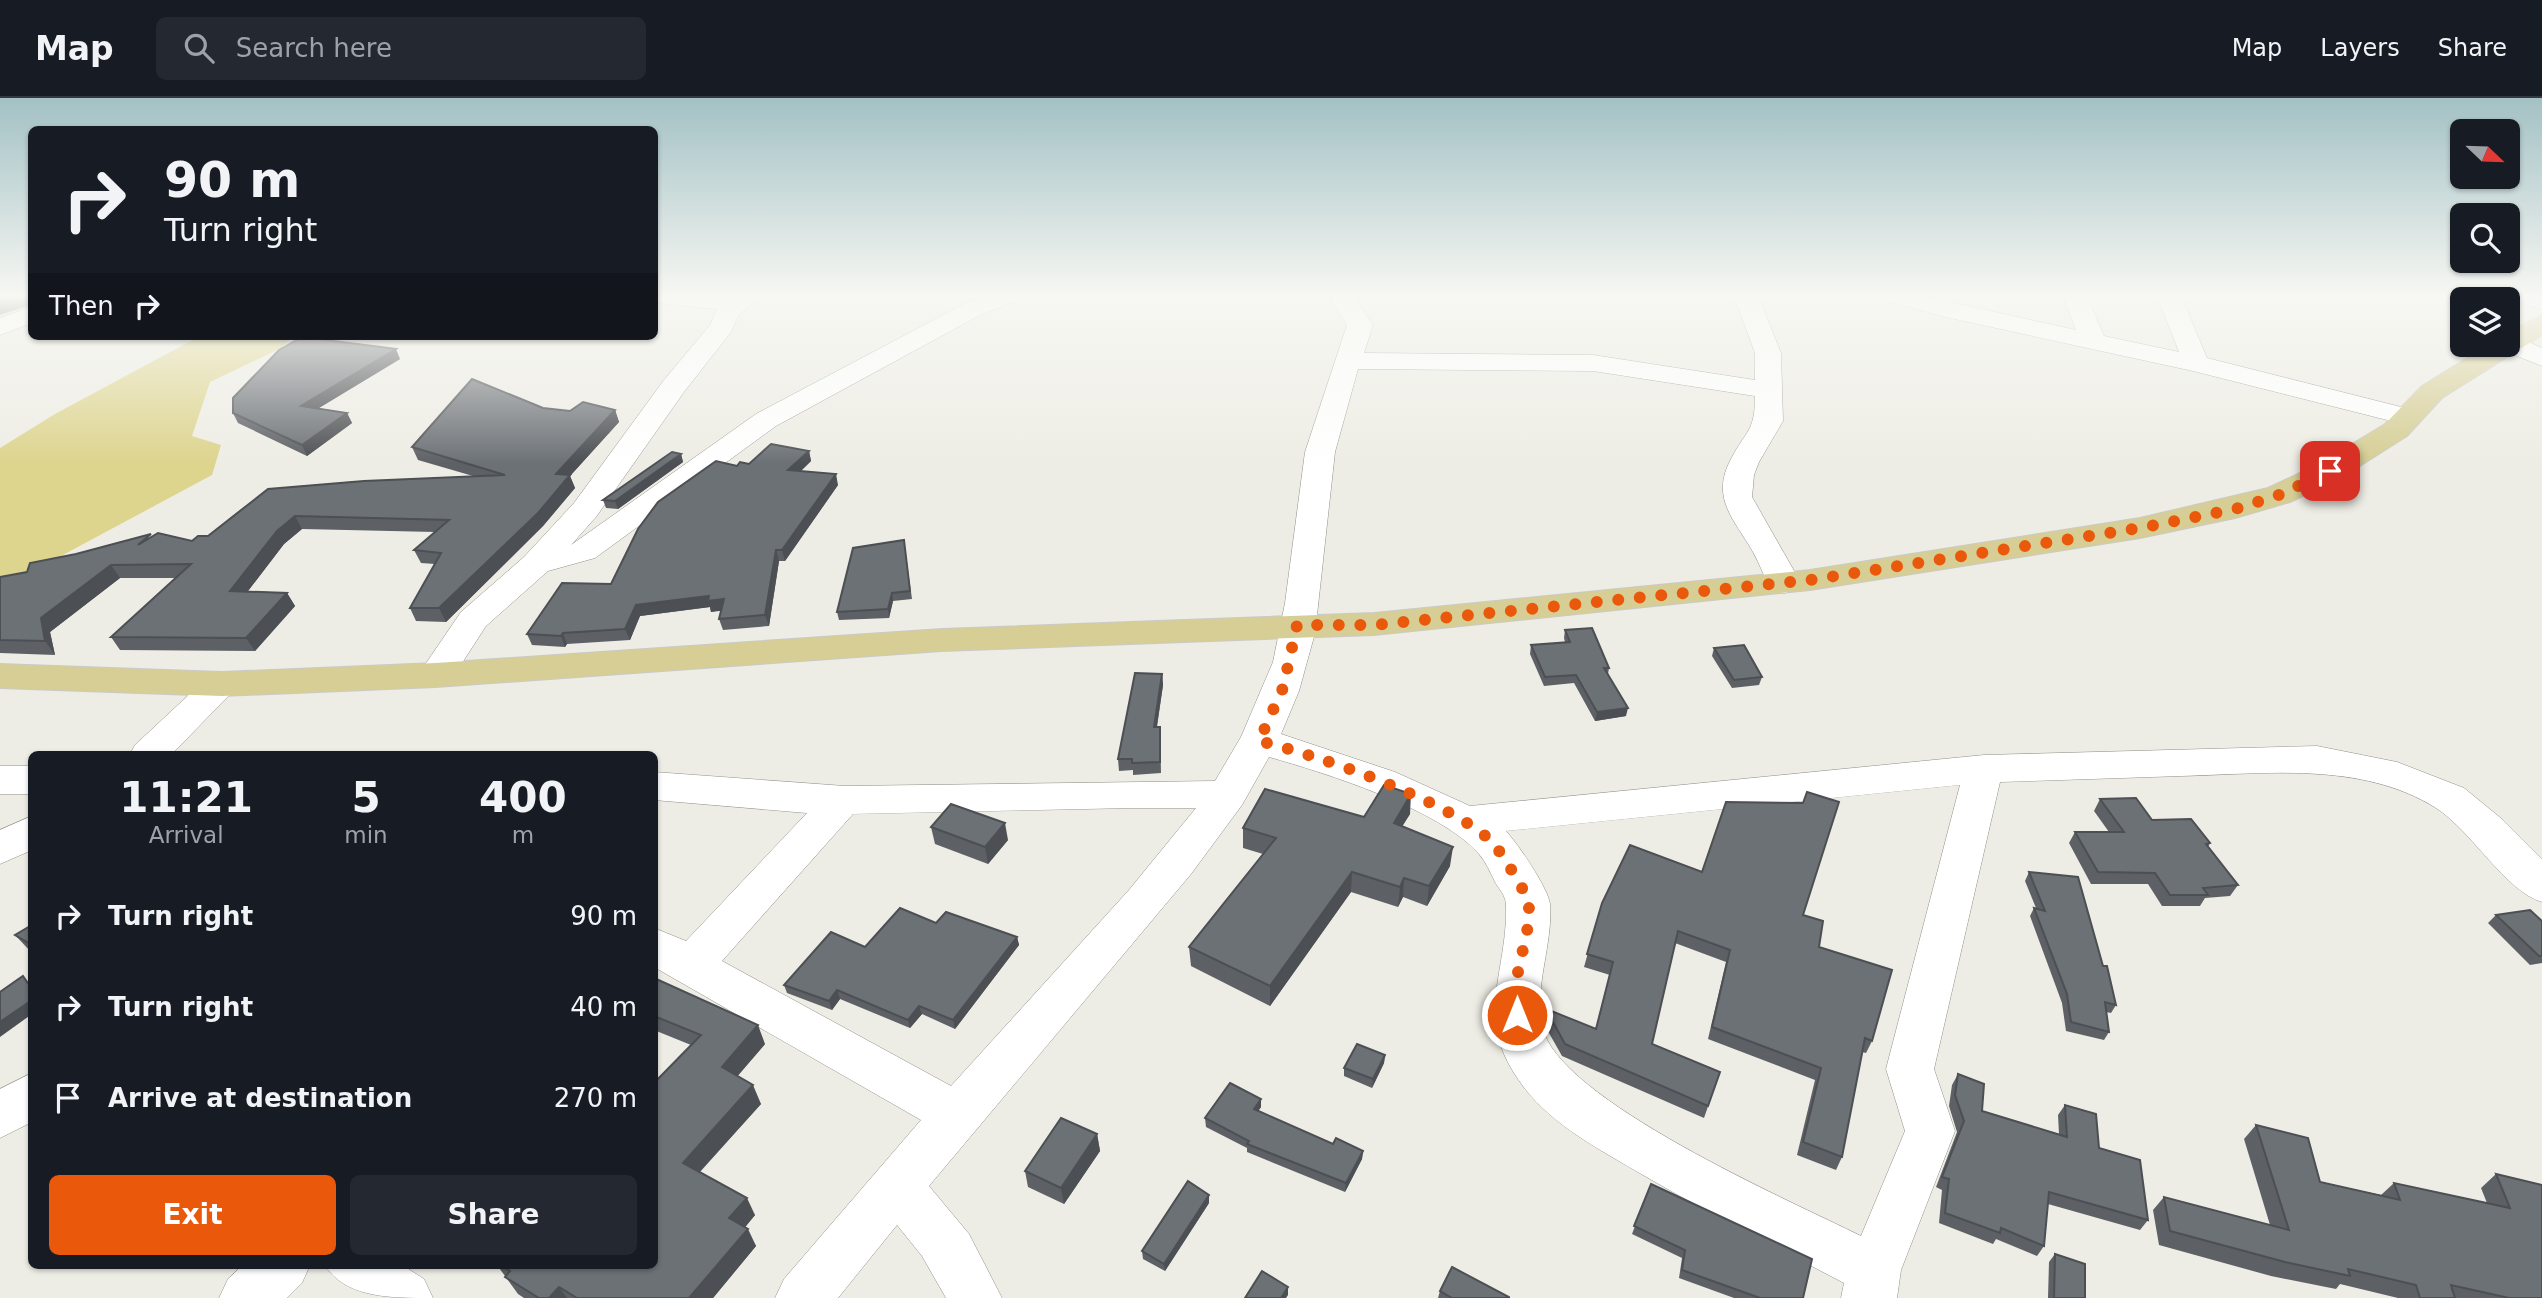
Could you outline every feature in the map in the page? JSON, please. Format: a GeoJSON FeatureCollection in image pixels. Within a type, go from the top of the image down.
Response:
{"type":"FeatureCollection","features":[{"type":"Feature","properties":{"kind":"main road"},"geometry":{"type":"LineString","coordinates":[[3,678],[222,684],[436,675],[942,640],[1297,625],[1374,625],[1784,583],[2140,528],[2235,509],[2279,495],[2330,471],[2396,430],[2432,392],[2524,352]]}},
{"type":"Feature","properties":{"kind":"street"},"geometry":{"type":"LineString","coordinates":[[436,675],[473,619],[536,564],[585,509],[702,352]]}},
{"type":"Feature","properties":{"kind":"street"},"geometry":{"type":"LineString","coordinates":[[536,564],[584,551],[766,420],[893,352]]}},
{"type":"Feature","properties":{"kind":"street"},"geometry":{"type":"LineString","coordinates":[[803,1298],[956,1114],[1174,866],[1228,795],[1259,741],[1283,688],[1297,625],[1320,450],[1351,352]]}},
{"type":"Feature","properties":{"kind":"street"},"geometry":{"type":"LineString","coordinates":[[1768,352],[1769,390],[1766,430],[1744,462],[1735,494],[1741,514],[1765,546],[1784,583]]}},
{"type":"Feature","properties":{"kind":"street"},"geometry":{"type":"LineString","coordinates":[[2142,352],[2407,417]]}},
{"type":"Feature","properties":{"kind":"street"},"geometry":{"type":"LineString","coordinates":[[2192,352],[2194,363]]}},
{"type":"Feature","properties":{"kind":"street"},"geometry":{"type":"LineString","coordinates":[[1348,361],[1580,362],[1769,390]]}},
{"type":"Feature","properties":{"kind":"street"},"geometry":{"type":"LineString","coordinates":[[152,751],[222,684]]}},
{"type":"Feature","properties":{"kind":"street"},"geometry":{"type":"LineString","coordinates":[[1259,741],[1291,749],[1409,793],[1463,821],[1492,841],[1528,900],[1526,939],[1517,974],[1517,1015],[1521,1044],[1555,1090],[1611,1129],[1871,1284],[1930,1131],[1910,1069],[1984,769]]}},
{"type":"Feature","properties":{"kind":"street"},"geometry":{"type":"LineString","coordinates":[[1463,821],[1984,769],[2316,759],[2397,776],[2450,798],[2489,831],[2542,886]]}},
{"type":"Feature","properties":{"kind":"street"},"geometry":{"type":"LineString","coordinates":[[0,780],[28,779]]}},
{"type":"Feature","properties":{"kind":"street"},"geometry":{"type":"LineString","coordinates":[[658,786],[843,800],[1042,798],[1156,793],[1228,795]]}},
{"type":"Feature","properties":{"kind":"street"},"geometry":{"type":"LineString","coordinates":[[843,800],[673,955],[956,1114]]}},
{"type":"Feature","properties":{"kind":"street"},"geometry":{"type":"LineString","coordinates":[[0,849],[28,833]]}},
{"type":"Feature","properties":{"kind":"street"},"geometry":{"type":"LineString","coordinates":[[0,1116],[28,1097]]}},
{"type":"Feature","properties":{"kind":"street"},"geometry":{"type":"LineString","coordinates":[[895,1187],[937,1228],[964,1272],[974,1298]]}},
{"type":"Feature","properties":{"kind":"street"},"geometry":{"type":"LineString","coordinates":[[247,1298],[279,1269]]}},
{"type":"Feature","properties":{"kind":"street"},"geometry":{"type":"LineString","coordinates":[[358,1269],[405,1298]]}},
{"type":"Feature","properties":{"kind":"shaded area"},"geometry":{"type":"Polygon","coordinates":[[[170,352],[273,352],[210,382],[192,436],[221,445],[212,475],[33,571],[0,577],[0,448],[55,414],[170,352]]]}},
{"type":"Feature","properties":{"kind":"building"},"geometry":{"type":"Polygon","coordinates":[[[277,352],[391,352],[301,406],[347,413],[302,445],[233,413],[233,398],[277,352]]]}},
{"type":"Feature","properties":{"kind":"building"},"geometry":{"type":"Polygon","coordinates":[[[472,379],[543,408],[570,411],[583,402],[615,410],[556,474],[570,475],[538,513],[439,608],[410,608],[441,553],[414,550],[449,520],[295,516],[277,531],[230,591],[287,593],[246,638],[111,637],[191,564],[111,565],[41,618],[45,641],[0,640],[0,577],[27,572],[30,563],[151,534],[138,545],[158,533],[192,541],[198,536],[208,536],[268,489],[364,481],[505,475],[412,447],[472,379]]]}},
{"type":"Feature","properties":{"kind":"building"},"geometry":{"type":"Polygon","coordinates":[[[771,444],[809,451],[788,470],[836,474],[782,550],[776,550],[765,615],[719,619],[724,599],[708,601],[709,596],[636,605],[625,629],[563,633],[561,636],[527,634],[562,583],[611,584],[638,529],[658,502],[716,461],[737,466],[740,462],[749,464],[771,444]]]}},
{"type":"Feature","properties":{"kind":"building"},"geometry":{"type":"Polygon","coordinates":[[[672,452],[681,454],[615,501],[603,500],[672,452]]]}},
{"type":"Feature","properties":{"kind":"building"},"geometry":{"type":"Polygon","coordinates":[[[904,540],[910,591],[892,593],[888,609],[837,612],[853,548],[904,540]]]}},
{"type":"Feature","properties":{"kind":"building"},"geometry":{"type":"Polygon","coordinates":[[[1592,628],[1609,668],[1604,668],[1628,708],[1597,712],[1576,675],[1545,677],[1531,645],[1570,642],[1565,630],[1592,628]]]}},
{"type":"Feature","properties":{"kind":"building"},"geometry":{"type":"Polygon","coordinates":[[[1744,645],[1762,677],[1734,680],[1714,648],[1744,645]]]}},
{"type":"Feature","properties":{"kind":"building"},"geometry":{"type":"Polygon","coordinates":[[[1135,673],[1162,674],[1154,727],[1160,727],[1160,762],[1132,763],[1132,759],[1118,759],[1135,673]]]}},
{"type":"Feature","properties":{"kind":"building"},"geometry":{"type":"Polygon","coordinates":[[[1384,785],[1411,794],[1394,823],[1453,847],[1429,886],[1404,878],[1400,887],[1352,872],[1270,986],[1189,947],[1276,838],[1243,828],[1265,789],[1364,817],[1384,785]]]}},
{"type":"Feature","properties":{"kind":"building"},"geometry":{"type":"Polygon","coordinates":[[[1807,792],[1839,802],[1803,915],[1823,921],[1819,947],[1892,970],[1872,1041],[1865,1038],[1842,1157],[1803,1142],[1821,1068],[1712,1027],[1730,950],[1678,931],[1652,1044],[1720,1072],[1708,1106],[1565,1044],[1548,1013],[1549,1010],[1596,1029],[1613,962],[1587,954],[1602,903],[1630,845],[1702,872],[1726,802],[1803,803],[1807,792]]]}},
{"type":"Feature","properties":{"kind":"building"},"geometry":{"type":"Polygon","coordinates":[[[2136,798],[2152,820],[2191,819],[2210,843],[2206,844],[2238,885],[2203,888],[2208,895],[2170,895],[2155,873],[2098,872],[2075,832],[2124,832],[2100,799],[2136,798]]]}},
{"type":"Feature","properties":{"kind":"building"},"geometry":{"type":"Polygon","coordinates":[[[951,804],[1005,823],[985,847],[931,827],[951,804]]]}},
{"type":"Feature","properties":{"kind":"building"},"geometry":{"type":"Polygon","coordinates":[[[2029,872],[2078,877],[2103,966],[2107,966],[2116,1005],[2105,1002],[2109,1032],[2071,1022],[2067,994],[2034,908],[2045,911],[2029,872]]]}},
{"type":"Feature","properties":{"kind":"building"},"geometry":{"type":"Polygon","coordinates":[[[900,908],[936,923],[946,912],[1017,937],[953,1020],[919,1006],[908,1020],[837,990],[829,1001],[784,985],[831,932],[865,947],[900,908]]]}},
{"type":"Feature","properties":{"kind":"building"},"geometry":{"type":"Polygon","coordinates":[[[2530,910],[2542,921],[2542,956],[2496,915],[2530,910]]]}},
{"type":"Feature","properties":{"kind":"building"},"geometry":{"type":"Polygon","coordinates":[[[28,927],[28,943],[15,935],[28,927]]]}},
{"type":"Feature","properties":{"kind":"building"},"geometry":{"type":"Polygon","coordinates":[[[23,976],[28,983],[28,1003],[0,1022],[0,992],[23,976]]]}},
{"type":"Feature","properties":{"kind":"building"},"geometry":{"type":"Polygon","coordinates":[[[658,980],[758,1025],[722,1067],[753,1085],[683,1163],[747,1198],[729,1218],[748,1229],[689,1298],[577,1298],[559,1287],[549,1298],[539,1298],[505,1277],[510,1271],[507,1269],[658,1269],[658,1079],[701,1035],[658,1018],[658,980]]]}},
{"type":"Feature","properties":{"kind":"building"},"geometry":{"type":"Polygon","coordinates":[[[1357,1044],[1385,1055],[1373,1079],[1344,1068],[1357,1044]]]}},
{"type":"Feature","properties":{"kind":"building"},"geometry":{"type":"Polygon","coordinates":[[[1958,1074],[1984,1084],[1982,1111],[2067,1137],[2065,1105],[2096,1114],[2099,1148],[2140,1160],[2148,1220],[2049,1192],[2044,1246],[2001,1228],[2000,1233],[1945,1213],[1949,1179],[1942,1177],[1964,1121],[1955,1095],[1958,1074]]]}},
{"type":"Feature","properties":{"kind":"building"},"geometry":{"type":"Polygon","coordinates":[[[1230,1083],[1261,1099],[1254,1109],[1333,1144],[1336,1138],[1363,1151],[1346,1183],[1247,1144],[1249,1141],[1205,1118],[1230,1083]]]}},
{"type":"Feature","properties":{"kind":"building"},"geometry":{"type":"Polygon","coordinates":[[[1061,1118],[1097,1134],[1061,1188],[1025,1171],[1061,1118]]]}},
{"type":"Feature","properties":{"kind":"building"},"geometry":{"type":"Polygon","coordinates":[[[2256,1125],[2308,1138],[2320,1182],[2400,1200],[2394,1183],[2510,1208],[2496,1174],[2542,1185],[2542,1298],[2509,1298],[2451,1285],[2455,1298],[2420,1298],[2416,1285],[2348,1269],[2350,1276],[2285,1262],[2170,1231],[2164,1197],[2289,1230],[2256,1125]]]}},
{"type":"Feature","properties":{"kind":"building"},"geometry":{"type":"Polygon","coordinates":[[[1188,1181],[1209,1195],[1164,1264],[1142,1251],[1188,1181]]]}},
{"type":"Feature","properties":{"kind":"building"},"geometry":{"type":"Polygon","coordinates":[[[1651,1184],[1812,1259],[1803,1298],[1760,1298],[1682,1270],[1685,1250],[1634,1226],[1651,1184]]]}},
{"type":"Feature","properties":{"kind":"building"},"geometry":{"type":"Polygon","coordinates":[[[2055,1254],[2085,1264],[2085,1298],[2054,1298],[2055,1254]]]}},
{"type":"Feature","properties":{"kind":"building"},"geometry":{"type":"Polygon","coordinates":[[[1452,1267],[1509,1298],[1452,1298],[1440,1291],[1452,1267]]]}},
{"type":"Feature","properties":{"kind":"building"},"geometry":{"type":"Polygon","coordinates":[[[1262,1271],[1288,1287],[1281,1298],[1245,1298],[1262,1271]]]}},
{"type":"Feature","properties":{"kind":"route"},"geometry":{"type":"LineString","coordinates":[[1517,1015],[1517,974],[1526,939],[1528,900],[1492,841],[1463,821],[1409,793],[1291,749],[1259,741],[1283,688],[1297,625],[1374,625],[1810,580],[2140,528],[2235,509],[2279,495],[2330,471]]}}]}
